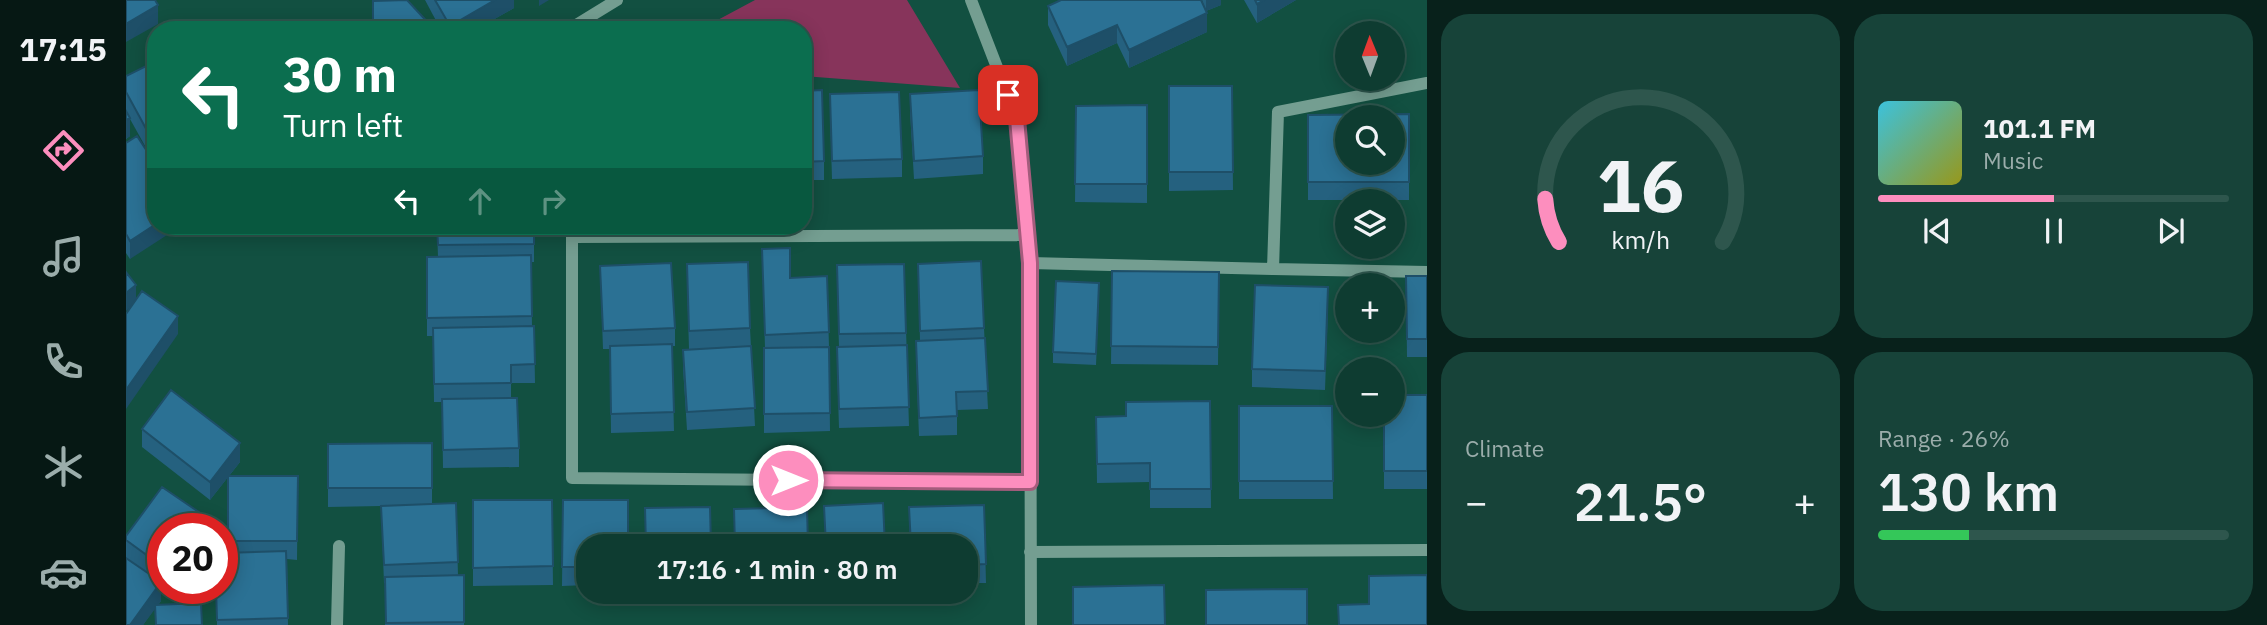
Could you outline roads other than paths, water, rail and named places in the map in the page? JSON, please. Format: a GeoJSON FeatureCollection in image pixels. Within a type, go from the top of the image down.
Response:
{"type":"FeatureCollection","features":[{"type":"Feature","properties":{"kind":"street"},"geometry":{"type":"LineString","coordinates":[[583,21],[617,0]]}},
{"type":"Feature","properties":{"kind":"street"},"geometry":{"type":"LineString","coordinates":[[971,0],[1017,119],[1030,263],[1031,625]]}},
{"type":"Feature","properties":{"kind":"street"},"geometry":{"type":"LineString","coordinates":[[1273,269],[1278,112],[1427,83]]}},
{"type":"Feature","properties":{"kind":"street"},"geometry":{"type":"LineString","coordinates":[[812,233],[1028,235]]}},
{"type":"Feature","properties":{"kind":"street"},"geometry":{"type":"LineString","coordinates":[[572,235],[572,478],[1030,482]]}},
{"type":"Feature","properties":{"kind":"street"},"geometry":{"type":"LineString","coordinates":[[1030,263],[1427,272]]}},
{"type":"Feature","properties":{"kind":"street"},"geometry":{"type":"LineString","coordinates":[[337,625],[340,546]]}},
{"type":"Feature","properties":{"kind":"street"},"geometry":{"type":"LineString","coordinates":[[1030,552],[1427,550]]}}]}
